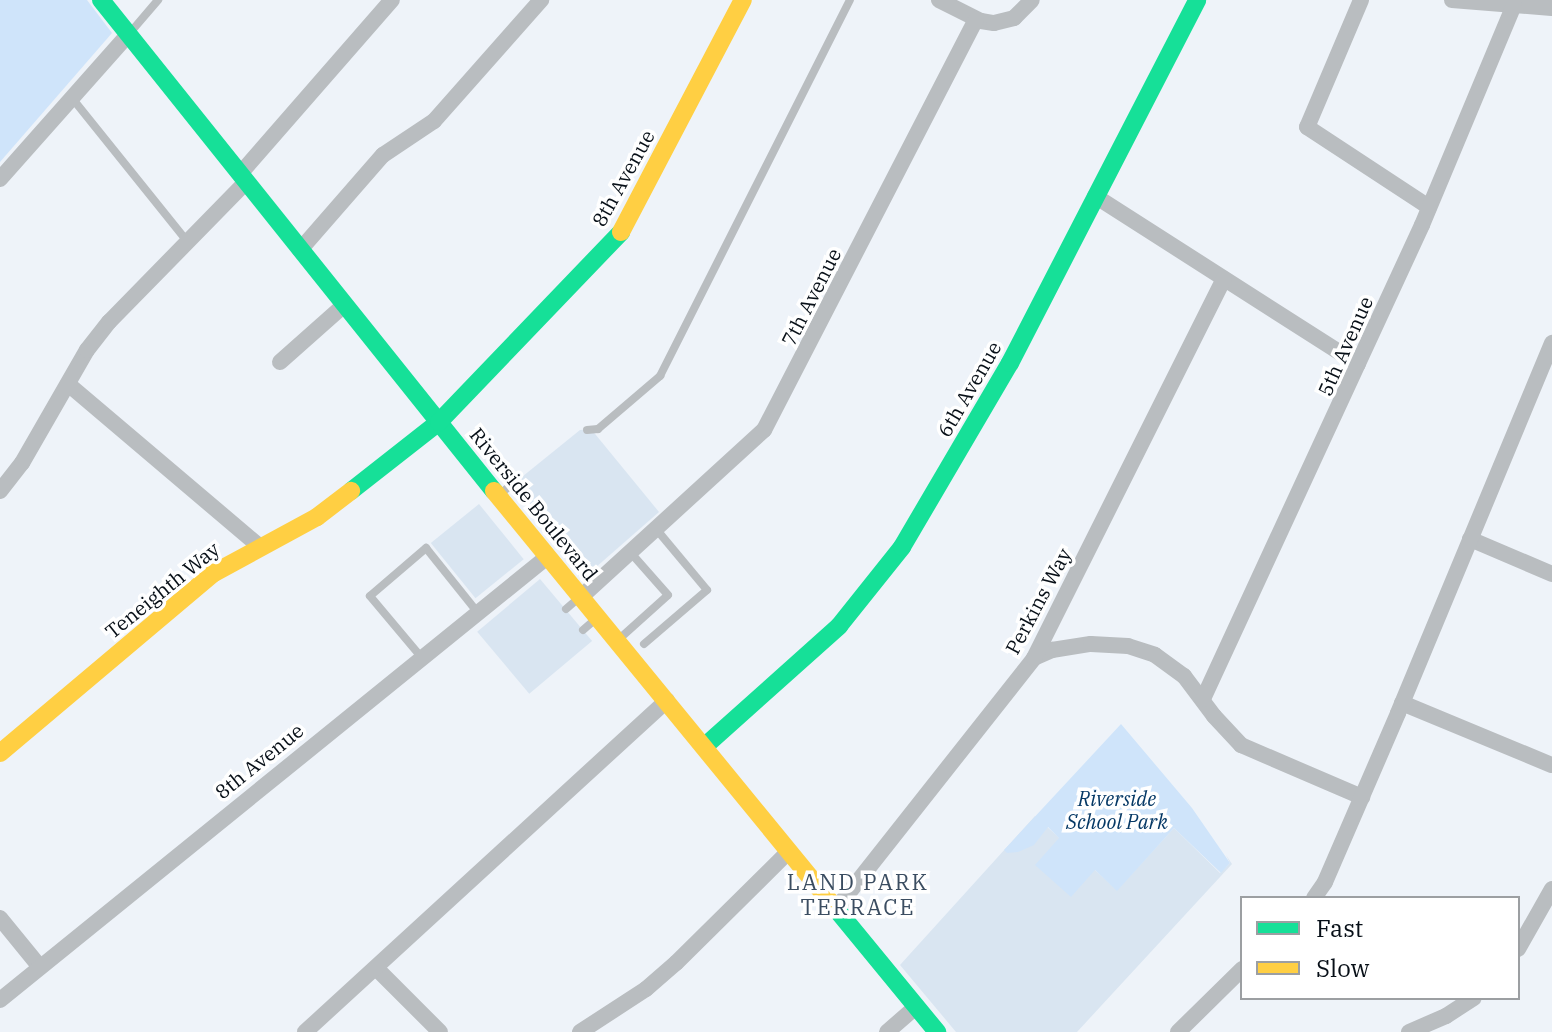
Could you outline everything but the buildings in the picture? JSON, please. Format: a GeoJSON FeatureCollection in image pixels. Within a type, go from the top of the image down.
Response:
{"type":"FeatureCollection","features":[{"type":"Feature","properties":{"kind":"street","name":"Riverside Boulevard"},"geometry":{"type":"LineString","coordinates":[[101,0],[343,306],[439,422],[505,490],[547,557],[581,597],[591,624],[617,641],[937,1032]]}},
{"type":"Feature","properties":{"kind":"street"},"geometry":{"type":"LineString","coordinates":[[0,491],[22,463],[87,350],[109,322],[243,178],[392,0]]}},
{"type":"Feature","properties":{"kind":"street"},"geometry":{"type":"LineString","coordinates":[[300,250],[383,155],[441,113],[541,0]]}},
{"type":"Feature","properties":{"kind":"street","name":"8th Avenue"},"geometry":{"type":"LineString","coordinates":[[439,422],[622,231],[743,0]]}},
{"type":"Feature","properties":{"kind":"street"},"geometry":{"type":"LineString","coordinates":[[939,0],[976,19],[1004,22],[1023,12],[1032,0]]}},
{"type":"Feature","properties":{"kind":"street","name":"6th Avenue"},"geometry":{"type":"LineString","coordinates":[[705,746],[829,635],[890,565],[1010,363],[1197,0]]}},
{"type":"Feature","properties":{"kind":"street"},"geometry":{"type":"LineString","coordinates":[[1361,0],[1307,127],[1429,207]]}},
{"type":"Feature","properties":{"kind":"street"},"geometry":{"type":"LineString","coordinates":[[1452,0],[1552,8]]}},
{"type":"Feature","properties":{"kind":"street","name":"5th Avenue"},"geometry":{"type":"LineString","coordinates":[[1203,699],[1429,207],[1514,5]]}},
{"type":"Feature","properties":{"kind":"street","name":"7th Avenue"},"geometry":{"type":"LineString","coordinates":[[581,597],[757,438],[769,423],[976,19]]}},
{"type":"Feature","properties":{"kind":"street"},"geometry":{"type":"LineString","coordinates":[[0,179],[128,35]]}},
{"type":"Feature","properties":{"kind":"street"},"geometry":{"type":"LineString","coordinates":[[1095,196],[1358,364]]}},
{"type":"Feature","properties":{"kind":"street","name":"Perkins Way"},"geometry":{"type":"LineString","coordinates":[[836,909],[1034,658],[1224,279]]}},
{"type":"Feature","properties":{"kind":"street"},"geometry":{"type":"LineString","coordinates":[[280,362],[343,306]]}},
{"type":"Feature","properties":{"kind":"street"},"geometry":{"type":"LineString","coordinates":[[1315,896],[1325,882],[1362,797],[1552,343]]}},
{"type":"Feature","properties":{"kind":"street"},"geometry":{"type":"LineString","coordinates":[[68,384],[259,546]]}},
{"type":"Feature","properties":{"kind":"street","name":"Teneighth Way"},"geometry":{"type":"LineString","coordinates":[[0,753],[214,573],[317,517],[439,422]]}},
{"type":"Feature","properties":{"kind":"street"},"geometry":{"type":"LineString","coordinates":[[1470,539],[1552,574]]}},
{"type":"Feature","properties":{"kind":"street","name":"8th Avenue"},"geometry":{"type":"LineString","coordinates":[[0,1000],[547,557]]}},
{"type":"Feature","properties":{"kind":"street"},"geometry":{"type":"LineString","coordinates":[[1034,658],[1077,645],[1128,646],[1155,655],[1174,667],[1241,745],[1362,797]]}},
{"type":"Feature","properties":{"kind":"street"},"geometry":{"type":"LineString","coordinates":[[305,1032],[667,700]]}},
{"type":"Feature","properties":{"kind":"street"},"geometry":{"type":"LineString","coordinates":[[1402,703],[1552,765]]}},
{"type":"Feature","properties":{"kind":"street"},"geometry":{"type":"LineString","coordinates":[[580,1032],[646,989],[789,851]]}},
{"type":"Feature","properties":{"kind":"street"},"geometry":{"type":"LineString","coordinates":[[1520,945],[1552,889]]}},
{"type":"Feature","properties":{"kind":"street"},"geometry":{"type":"LineString","coordinates":[[0,918],[40,967]]}},
{"type":"Feature","properties":{"kind":"street"},"geometry":{"type":"LineString","coordinates":[[377,969],[440,1032]]}},
{"type":"Feature","properties":{"kind":"street"},"geometry":{"type":"LineString","coordinates":[[1178,1032],[1240,971]]}},
{"type":"Feature","properties":{"kind":"street"},"geometry":{"type":"LineString","coordinates":[[1409,1032],[1446,1016],[1471,1000]]}},
{"type":"Feature","properties":{"kind":"street"},"geometry":{"type":"LineString","coordinates":[[887,1032],[916,1007]]}},
{"type":"Feature","properties":{"kind":"lane"},"geometry":{"type":"LineString","coordinates":[[128,35],[158,0]]}},
{"type":"Feature","properties":{"kind":"lane"},"geometry":{"type":"LineString","coordinates":[[587,430],[598,429],[660,376],[850,0]]}},
{"type":"Feature","properties":{"kind":"lane"},"geometry":{"type":"LineString","coordinates":[[72,97],[187,241]]}},
{"type":"Feature","properties":{"kind":"lane"},"geometry":{"type":"LineString","coordinates":[[644,644],[707,590],[657,530]]}},
{"type":"Feature","properties":{"kind":"lane"},"geometry":{"type":"LineString","coordinates":[[422,658],[370,596],[426,548],[478,613]]}},
{"type":"Feature","properties":{"kind":"lane"},"geometry":{"type":"LineString","coordinates":[[617,641],[668,595],[631,553]]}},
{"type":"Feature","properties":{"kind":"lane"},"geometry":{"type":"LineString","coordinates":[[566,609],[581,597]]}},
{"type":"Feature","properties":{"kind":"shaded area"},"geometry":{"type":"Polygon","coordinates":[[[591,429],[659,512],[587,575],[512,485],[580,430],[591,429]]]}},
{"type":"Feature","properties":{"kind":"shaded area"},"geometry":{"type":"Polygon","coordinates":[[[479,504],[524,559],[475,598],[431,543],[479,504]]]}},
{"type":"Feature","properties":{"kind":"shaded area"},"geometry":{"type":"Polygon","coordinates":[[[540,579],[592,641],[529,694],[477,632],[540,579]]]}},
{"type":"Feature","properties":{"kind":"shaded area"},"geometry":{"type":"Polygon","coordinates":[[[1035,816],[1117,890],[1174,828],[1220,873],[1230,863],[1226,855],[1232,864],[1077,1032],[956,1032],[900,965],[1035,816]]]}},
{"type":"Feature","properties":{"kind":"green space"},"geometry":{"type":"Polygon","coordinates":[[[0,0],[87,0],[112,33],[0,162],[0,0]]]}},
{"type":"Feature","properties":{"kind":"green space","name":"Riverside School Park"},"geometry":{"type":"Polygon","coordinates":[[[1121,724],[1192,808],[1230,863],[1221,873],[1174,828],[1117,891],[1095,870],[1071,897],[1035,865],[1059,838],[1048,827],[1034,845],[1018,852],[1007,853],[1004,850],[1121,724]]]}},
{"type":"Feature","properties":{"kind":"traffic: fast"},"geometry":{"type":"LineString","coordinates":[[101,0],[494,491]]}},
{"type":"Feature","properties":{"kind":"traffic: fast"},"geometry":{"type":"LineString","coordinates":[[705,746],[839,626],[902,547],[1010,363],[1197,0]]}},
{"type":"Feature","properties":{"kind":"traffic: fast"},"geometry":{"type":"LineString","coordinates":[[351,491],[439,422],[621,232]]}},
{"type":"Feature","properties":{"kind":"traffic: fast"},"geometry":{"type":"LineString","coordinates":[[832,904],[937,1032]]}},
{"type":"Feature","properties":{"kind":"traffic: slow"},"geometry":{"type":"LineString","coordinates":[[621,232],[743,0]]}},
{"type":"Feature","properties":{"kind":"traffic: slow"},"geometry":{"type":"LineString","coordinates":[[0,753],[214,573],[317,517],[351,491]]}},
{"type":"Feature","properties":{"kind":"traffic: slow"},"geometry":{"type":"LineString","coordinates":[[494,491],[832,904]]}},
{"type":"Feature","properties":{"kind":"district","name":"LAND PARK TERRACE"},"geometry":{"type":"Point","coordinates":[858,894]}}]}
